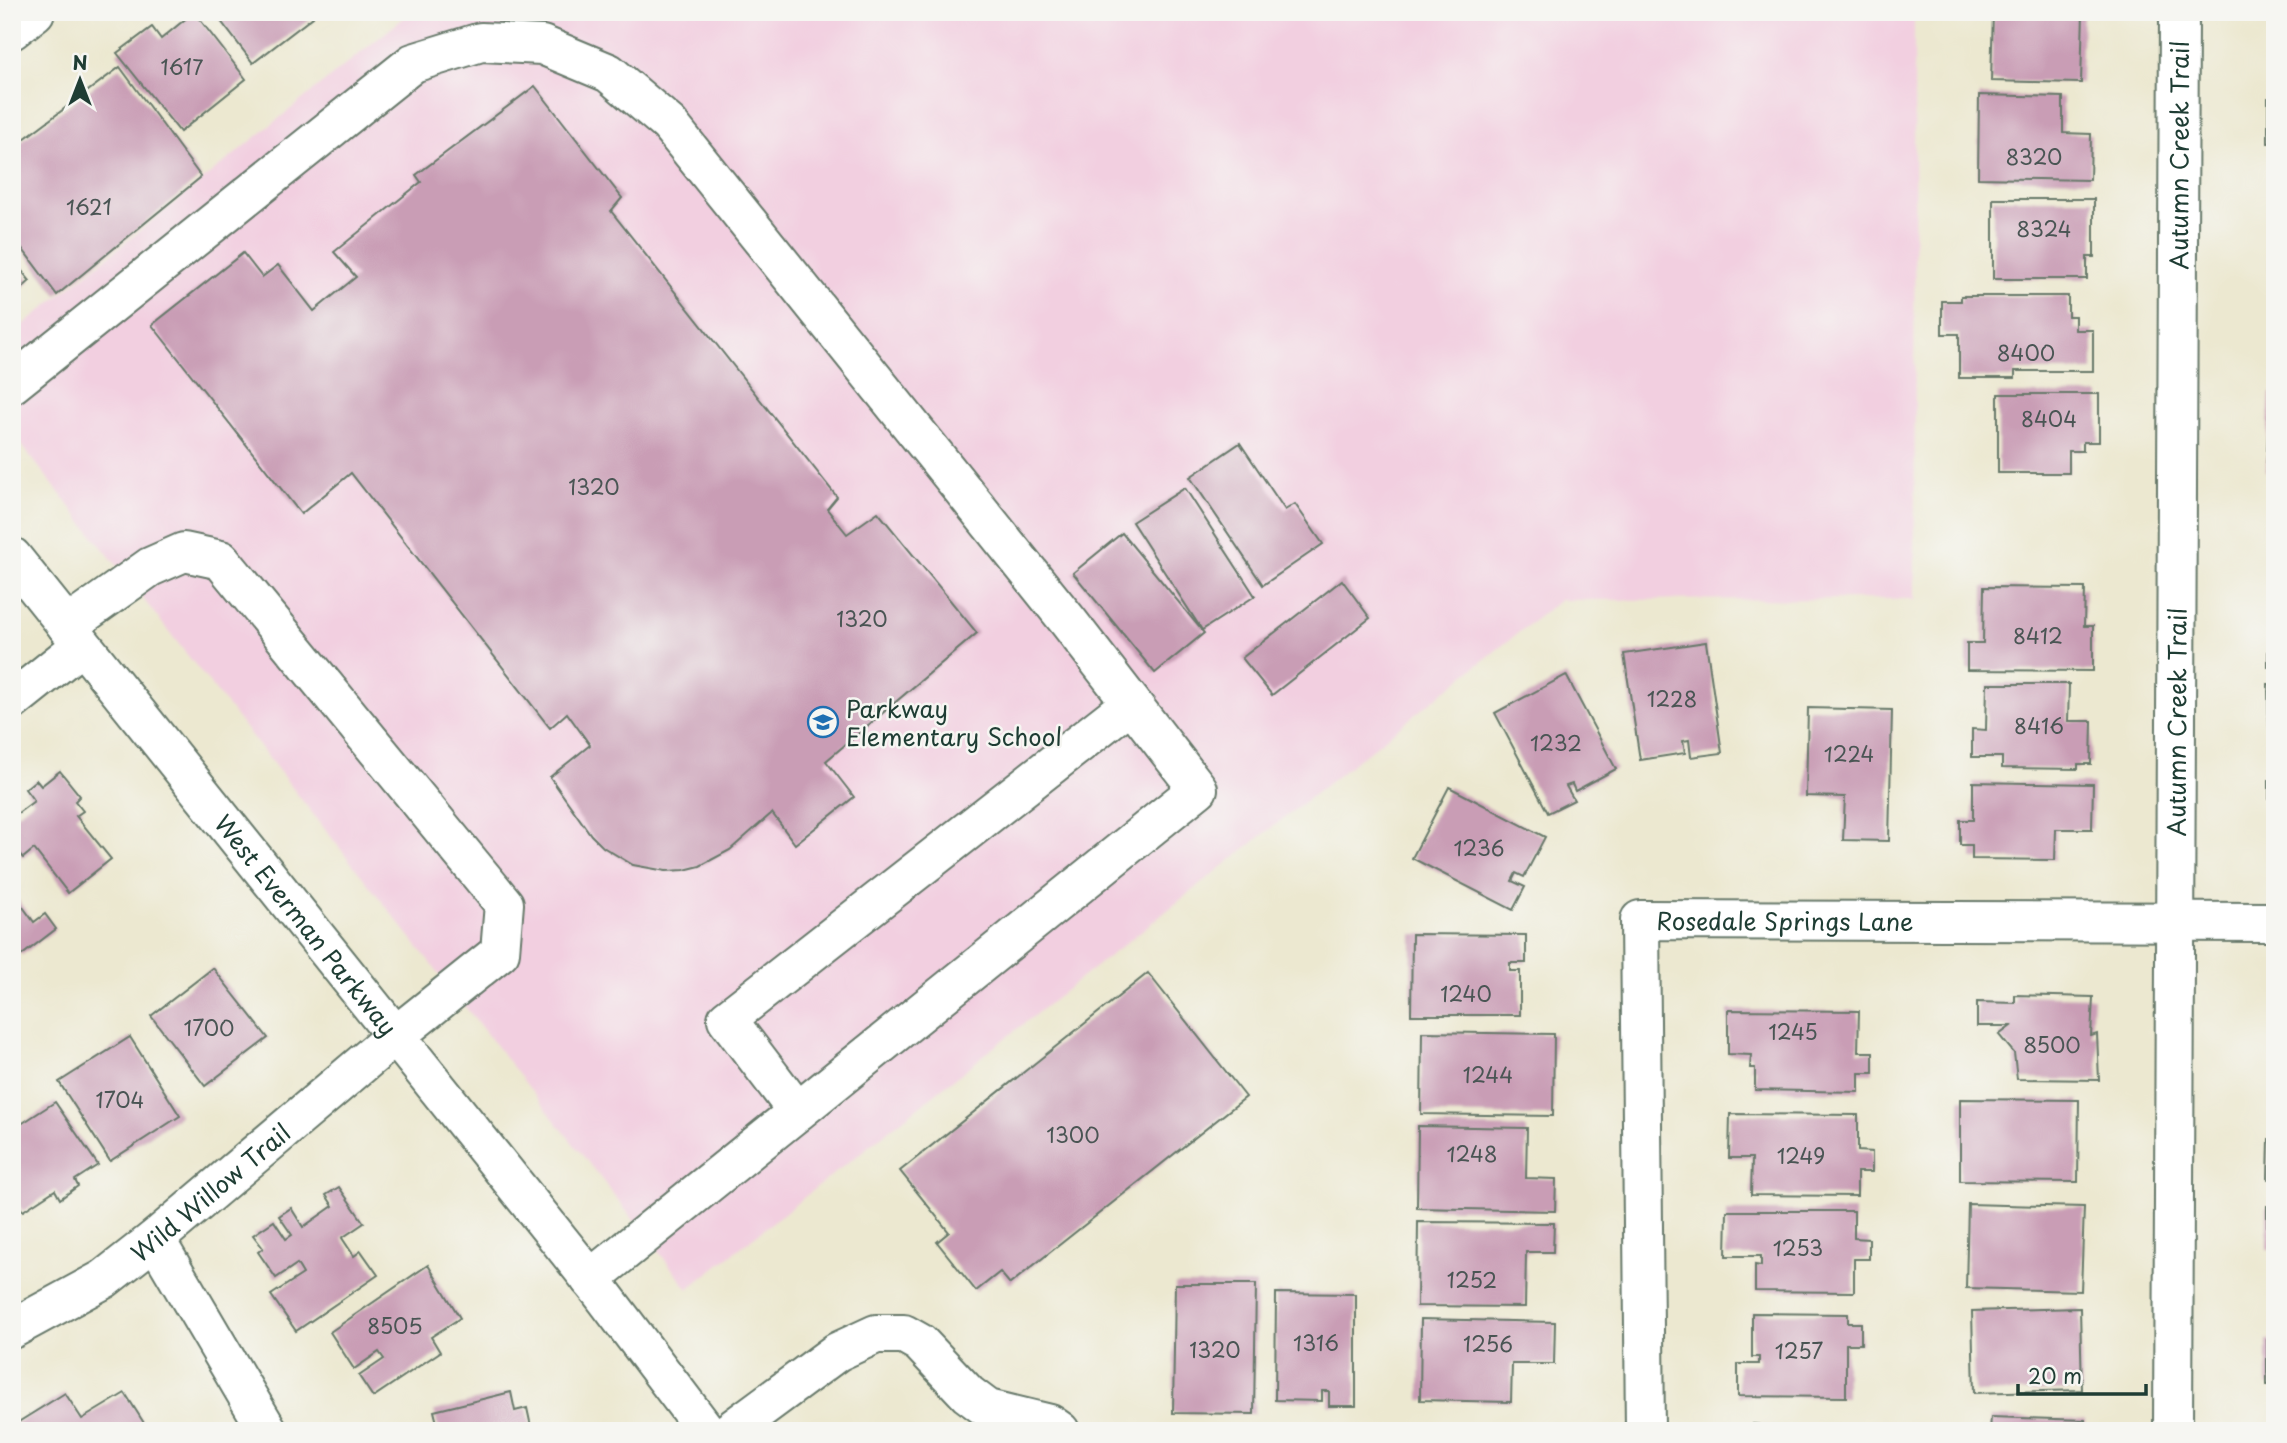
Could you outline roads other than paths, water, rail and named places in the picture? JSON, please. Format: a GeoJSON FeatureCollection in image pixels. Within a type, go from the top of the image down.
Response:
{"type":"FeatureCollection","features":[{"type":"Feature","properties":{"kind":"street"},"geometry":{"type":"LineString","coordinates":[[12,30],[35,12]]}},
{"type":"Feature","properties":{"kind":"street","name":"Autumn Creek Trail"},"geometry":{"type":"LineString","coordinates":[[2173,1431],[2179,12]]}},
{"type":"Feature","properties":{"kind":"street"},"geometry":{"type":"LineString","coordinates":[[12,384],[413,63],[481,42],[542,45],[609,73],[669,124],[1068,621],[1198,789],[797,1111],[595,1285]]}},
{"type":"Feature","properties":{"kind":"street","name":"Wild Willow Trail"},"geometry":{"type":"LineString","coordinates":[[12,701],[74,635],[150,567],[184,552],[220,560],[504,904],[500,952],[104,1279],[12,1329]]}},
{"type":"Feature","properties":{"kind":"street","name":"West Everman Parkway"},"geometry":{"type":"LineString","coordinates":[[12,557],[595,1285],[706,1431]]}},
{"type":"Feature","properties":{"kind":"street"},"geometry":{"type":"LineString","coordinates":[[797,1111],[727,1019],[1131,703]]}},
{"type":"Feature","properties":{"kind":"street","name":"Rosedale Springs Lane"},"geometry":{"type":"LineString","coordinates":[[1645,1431],[1640,920],[2275,922]]}},
{"type":"Feature","properties":{"kind":"street"},"geometry":{"type":"LineString","coordinates":[[155,1239],[268,1431]]}},
{"type":"Feature","properties":{"kind":"street"},"geometry":{"type":"LineString","coordinates":[[730,1431],[836,1352],[876,1334],[904,1334],[920,1343],[968,1394],[988,1409],[1050,1424],[1060,1431]]}},
{"type":"Feature","properties":{"kind":"place","name":"Parkway Elementary School"},"geometry":{"type":"Point","coordinates":[823,722]}}]}
